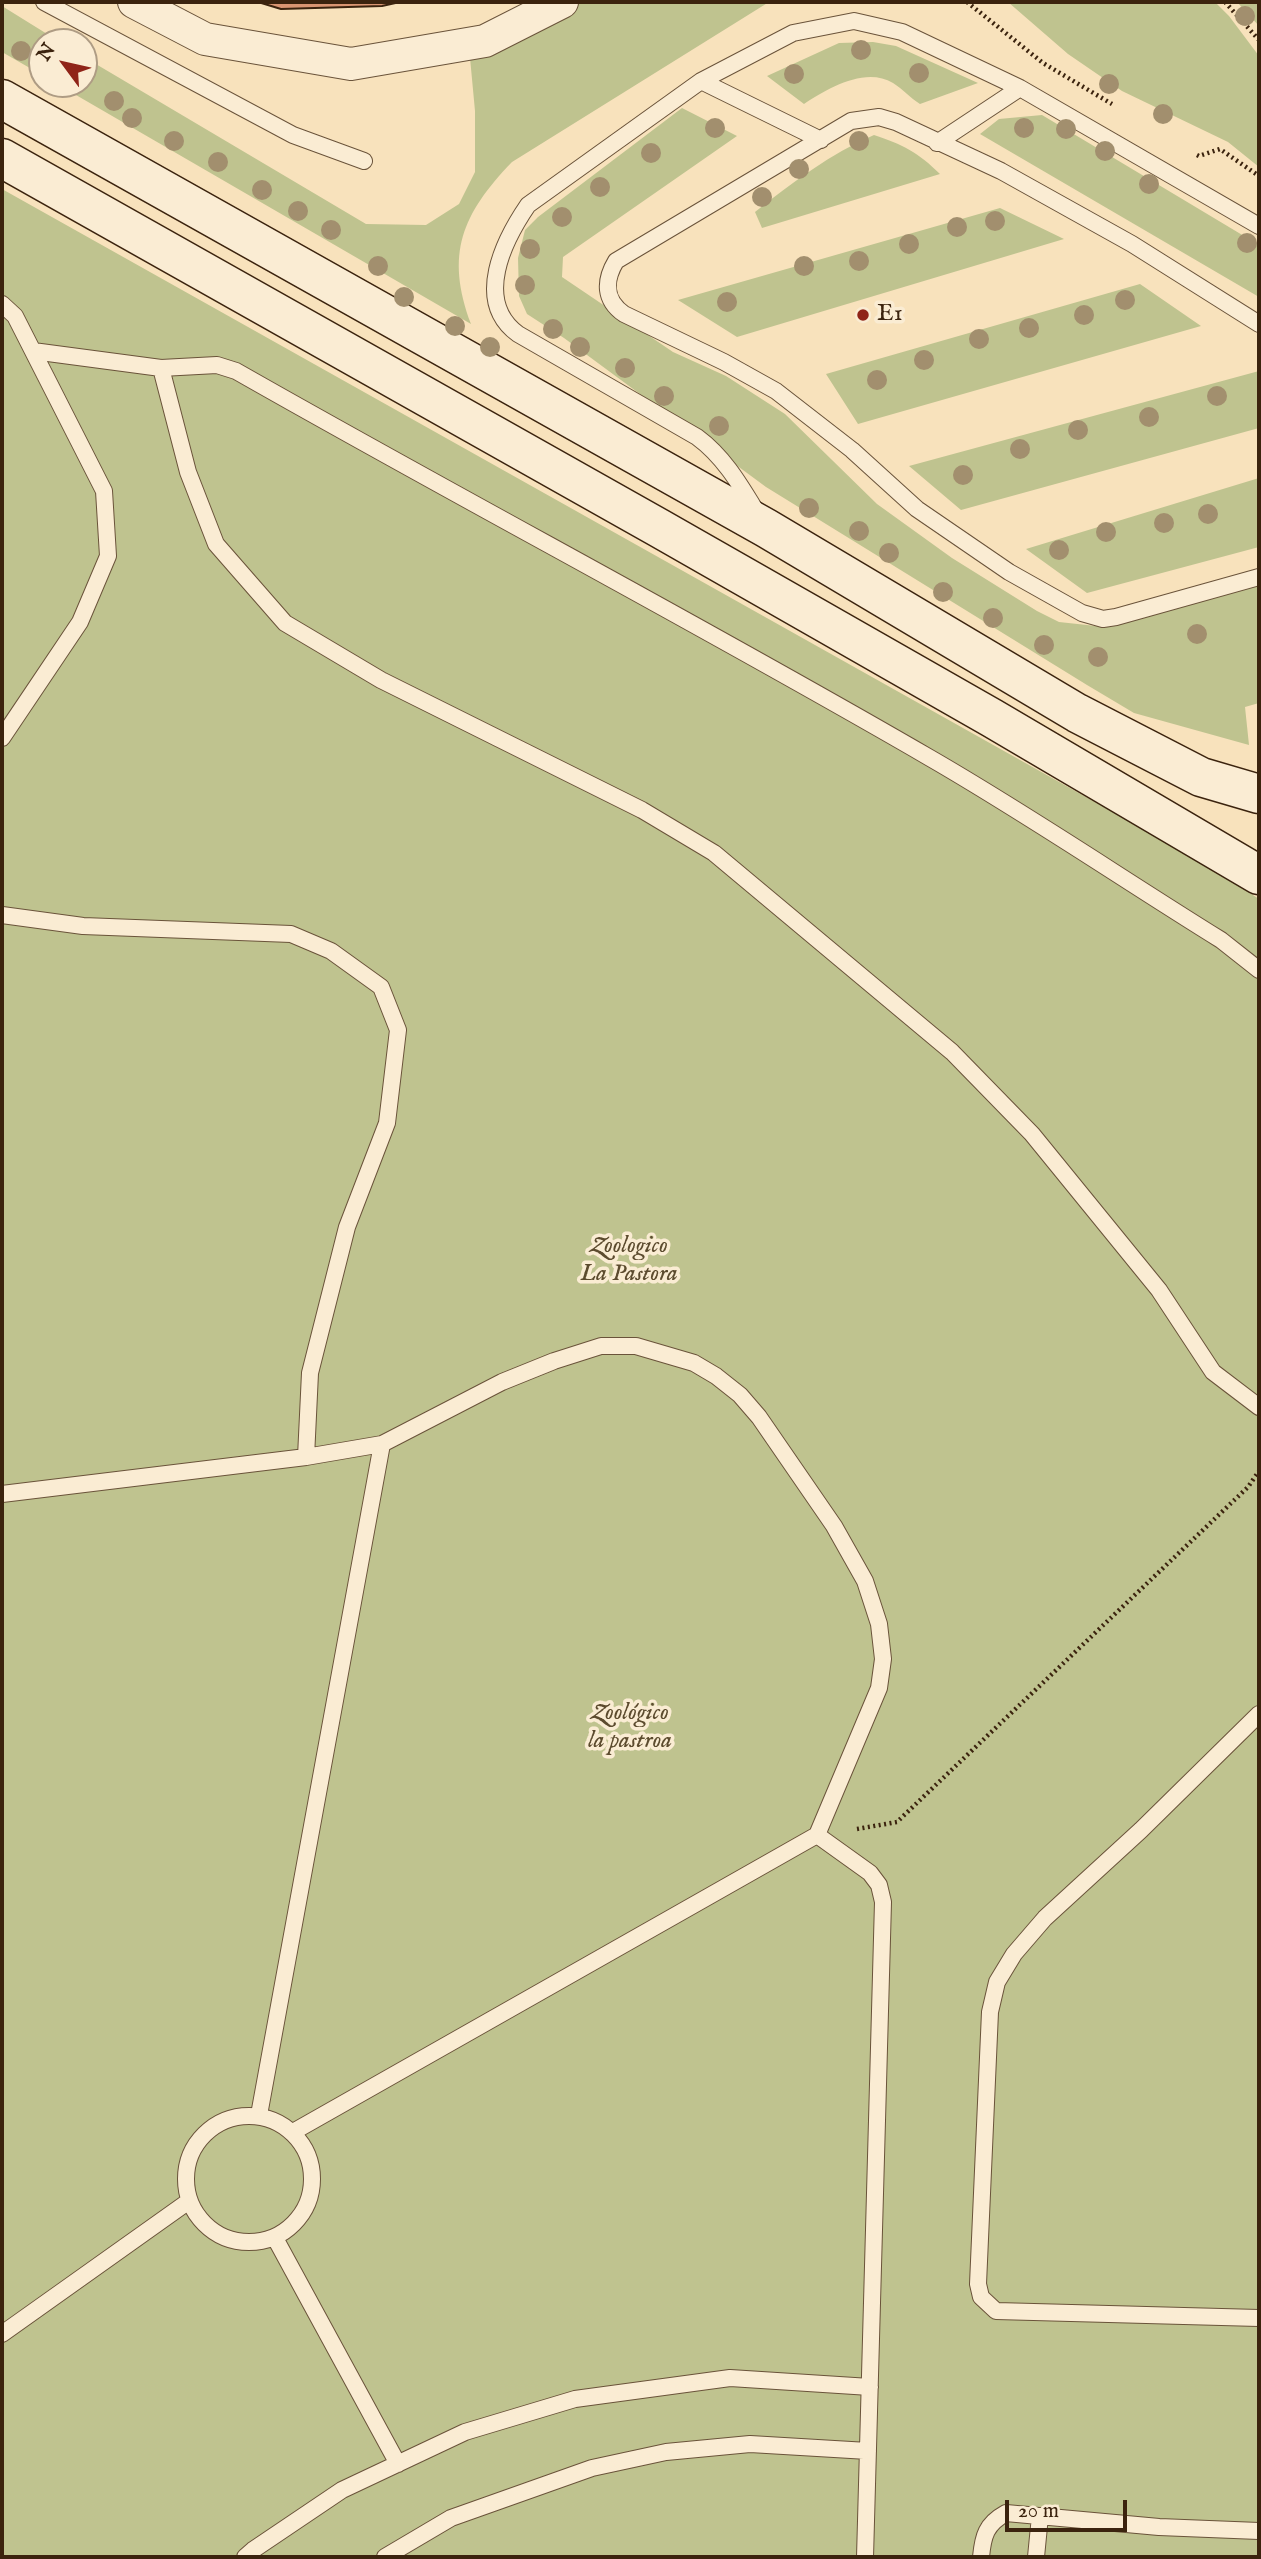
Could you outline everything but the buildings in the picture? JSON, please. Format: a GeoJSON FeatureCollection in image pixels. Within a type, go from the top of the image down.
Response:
{"type":"FeatureCollection","features":[{"type":"Feature","properties":{"kind":"street"},"geometry":{"type":"LineString","coordinates":[[134,2],[205,39],[351,64],[485,41],[562,2]]}},
{"type":"Feature","properties":{"kind":"street"},"geometry":{"type":"LineString","coordinates":[[2,99],[766,527],[1077,713],[1201,777],[1259,794]]}},
{"type":"Feature","properties":{"kind":"street"},"geometry":{"type":"LineString","coordinates":[[2,158],[778,596],[1259,875]]}},
{"type":"Feature","properties":{"kind":"lane"},"geometry":{"type":"LineString","coordinates":[[44,2],[293,135],[364,161]]}},
{"type":"Feature","properties":{"kind":"lane"},"geometry":{"type":"LineString","coordinates":[[766,527],[727,465],[712,448],[518,334],[501,319],[496,298],[498,261],[510,232],[528,205],[701,81],[793,33],[854,21],[902,32],[1020,88],[1259,226]]}},
{"type":"Feature","properties":{"kind":"lane"},"geometry":{"type":"LineString","coordinates":[[701,81],[821,140]]}},
{"type":"Feature","properties":{"kind":"lane"},"geometry":{"type":"LineString","coordinates":[[937,143],[1020,88]]}},
{"type":"Feature","properties":{"kind":"lane"},"geometry":{"type":"LineString","coordinates":[[1259,324],[1132,244],[1025,184],[896,122],[879,117],[851,121],[616,261],[608,275],[607,289],[619,310],[776,391],[852,450],[917,509],[1009,572],[1088,616],[1104,619],[1116,617],[1259,577]]}},
{"type":"Feature","properties":{"kind":"lane"},"geometry":{"type":"LineString","coordinates":[[2,304],[15,316],[104,491],[108,556],[80,622],[2,738]]}},
{"type":"Feature","properties":{"kind":"lane"},"geometry":{"type":"LineString","coordinates":[[33,351],[161,368],[217,365],[236,371],[364,444],[619,581],[933,759],[1221,940],[1259,971]]}},
{"type":"Feature","properties":{"kind":"lane"},"geometry":{"type":"LineString","coordinates":[[161,368],[188,472],[216,544],[285,623],[381,680],[642,810],[714,853],[952,1052],[1032,1134],[1159,1290],[1213,1371],[1259,1408]]}},
{"type":"Feature","properties":{"kind":"lane"},"geometry":{"type":"LineString","coordinates":[[2,915],[83,926],[291,934],[331,951],[381,987],[398,1030],[387,1123],[347,1227],[310,1373],[306,1457]]}},
{"type":"Feature","properties":{"kind":"lane"},"geometry":{"type":"LineString","coordinates":[[2,1494],[306,1457],[382,1444],[502,1382],[554,1361],[601,1346],[636,1346],[694,1363],[740,1395],[759,1417],[834,1526],[865,1581],[879,1624],[883,1659],[880,1688],[817,1835],[293,2132]]}},
{"type":"Feature","properties":{"kind":"lane"},"geometry":{"type":"LineString","coordinates":[[259,2115],[382,1444]]}},
{"type":"Feature","properties":{"kind":"lane"},"geometry":{"type":"LineString","coordinates":[[1259,1714],[1141,1830],[1045,1918],[1014,1954],[997,1982],[990,2012],[978,2284],[981,2297],[996,2311],[1259,2318]]}},
{"type":"Feature","properties":{"kind":"lane"},"geometry":{"type":"LineString","coordinates":[[817,1835],[870,1873],[879,1885],[883,1902],[865,2557]]}},
{"type":"Feature","properties":{"kind":"lane"},"geometry":{"type":"LineString","coordinates":[[259,2115],[277,2121],[293,2132],[310,2158],[313,2190],[300,2218],[275,2238],[250,2244],[224,2239],[202,2224],[189,2201],[185,2175],[192,2150],[209,2129],[233,2117],[259,2115]]}},
{"type":"Feature","properties":{"kind":"lane"},"geometry":{"type":"LineString","coordinates":[[2,2334],[189,2201]]}},
{"type":"Feature","properties":{"kind":"lane"},"geometry":{"type":"LineString","coordinates":[[275,2238],[398,2464]]}},
{"type":"Feature","properties":{"kind":"lane"},"geometry":{"type":"LineString","coordinates":[[245,2557],[342,2490],[465,2432],[575,2399],[730,2378],[870,2387]]}},
{"type":"Feature","properties":{"kind":"lane"},"geometry":{"type":"LineString","coordinates":[[385,2557],[451,2518],[592,2468],[666,2452],[750,2444],[868,2451]]}},
{"type":"Feature","properties":{"kind":"lane"},"geometry":{"type":"LineString","coordinates":[[981,2557],[987,2526],[1006,2513],[1159,2527],[1259,2531]]}},
{"type":"Feature","properties":{"kind":"lane"},"geometry":{"type":"LineString","coordinates":[[1036,2557],[1040,2516]]}},
{"type":"Feature","properties":{"kind":"path"},"geometry":{"type":"LineString","coordinates":[[967,2],[1044,62],[1115,106]]}},
{"type":"Feature","properties":{"kind":"path"},"geometry":{"type":"LineString","coordinates":[[1225,2],[1259,40]]}},
{"type":"Feature","properties":{"kind":"path"},"geometry":{"type":"LineString","coordinates":[[1187,149],[1199,156],[1220,149],[1259,176]]}},
{"type":"Feature","properties":{"kind":"path"},"geometry":{"type":"LineString","coordinates":[[817,1835],[897,1822],[1248,1487],[1259,1471]]}},
{"type":"Feature","properties":{"kind":"green space"},"geometry":{"type":"Polygon","coordinates":[[[570,2],[769,2],[512,162],[481,199],[463,236],[459,276],[471,324],[81,98],[98,98],[98,65],[366,224],[426,225],[459,204],[475,172],[475,111],[469,47],[570,2]]]}},
{"type":"Feature","properties":{"kind":"green space"},"geometry":{"type":"Polygon","coordinates":[[[1008,2],[1215,2],[1259,56],[1259,167],[1228,142],[1122,91],[1068,54],[1008,2]]]}},
{"type":"Feature","properties":{"kind":"green space"},"geometry":{"type":"Polygon","coordinates":[[[1237,2],[1259,3],[1259,26],[1237,2]]]}},
{"type":"Feature","properties":{"kind":"green space"},"geometry":{"type":"Polygon","coordinates":[[[2,6],[37,28],[28,28],[28,67],[2,52],[2,6]]]}},
{"type":"Feature","properties":{"kind":"green space"},"geometry":{"type":"Polygon","coordinates":[[[873,42],[896,46],[978,83],[920,104],[897,85],[882,78],[859,78],[835,86],[804,104],[767,76],[839,43],[873,42]]]}},
{"type":"Feature","properties":{"kind":"green space"},"geometry":{"type":"Polygon","coordinates":[[[682,108],[737,136],[563,257],[562,277],[673,352],[726,376],[785,414],[877,504],[952,558],[1059,622],[1096,626],[1259,581],[1259,703],[1245,707],[1249,745],[1134,713],[1087,685],[766,487],[564,338],[527,314],[519,296],[518,258],[525,230],[538,217],[682,108]]]}},
{"type":"Feature","properties":{"kind":"green space"},"geometry":{"type":"Polygon","coordinates":[[[1042,115],[1259,245],[1259,297],[980,134],[999,119],[1042,115]]]}},
{"type":"Feature","properties":{"kind":"green space"},"geometry":{"type":"Polygon","coordinates":[[[874,135],[910,150],[940,174],[762,228],[755,212],[827,160],[874,135]]]}},
{"type":"Feature","properties":{"kind":"green space","name":"Zoologico La Pastora"},"geometry":{"type":"Polygon","coordinates":[[[2,189],[1209,866],[1259,899],[1259,2557],[2,2557],[2,189]]]}},
{"type":"Feature","properties":{"kind":"green space"},"geometry":{"type":"Polygon","coordinates":[[[1000,208],[1064,239],[737,337],[678,300],[1000,208]]]}},
{"type":"Feature","properties":{"kind":"green space"},"geometry":{"type":"Polygon","coordinates":[[[1140,284],[1201,326],[858,424],[826,374],[1140,284]]]}},
{"type":"Feature","properties":{"kind":"green space"},"geometry":{"type":"Polygon","coordinates":[[[1259,371],[1259,428],[961,510],[909,466],[1259,371]]]}},
{"type":"Feature","properties":{"kind":"green space"},"geometry":{"type":"Polygon","coordinates":[[[1259,478],[1259,547],[1087,593],[1026,549],[1259,478]]]}},
{"type":"Feature","properties":{"kind":"place","name":"E1"},"geometry":{"type":"Point","coordinates":[863,315]}},
{"type":"Feature","properties":{"kind":"park label","name":"Zoológico la pastroa"},"geometry":{"type":"Point","coordinates":[630,1728]}}]}
